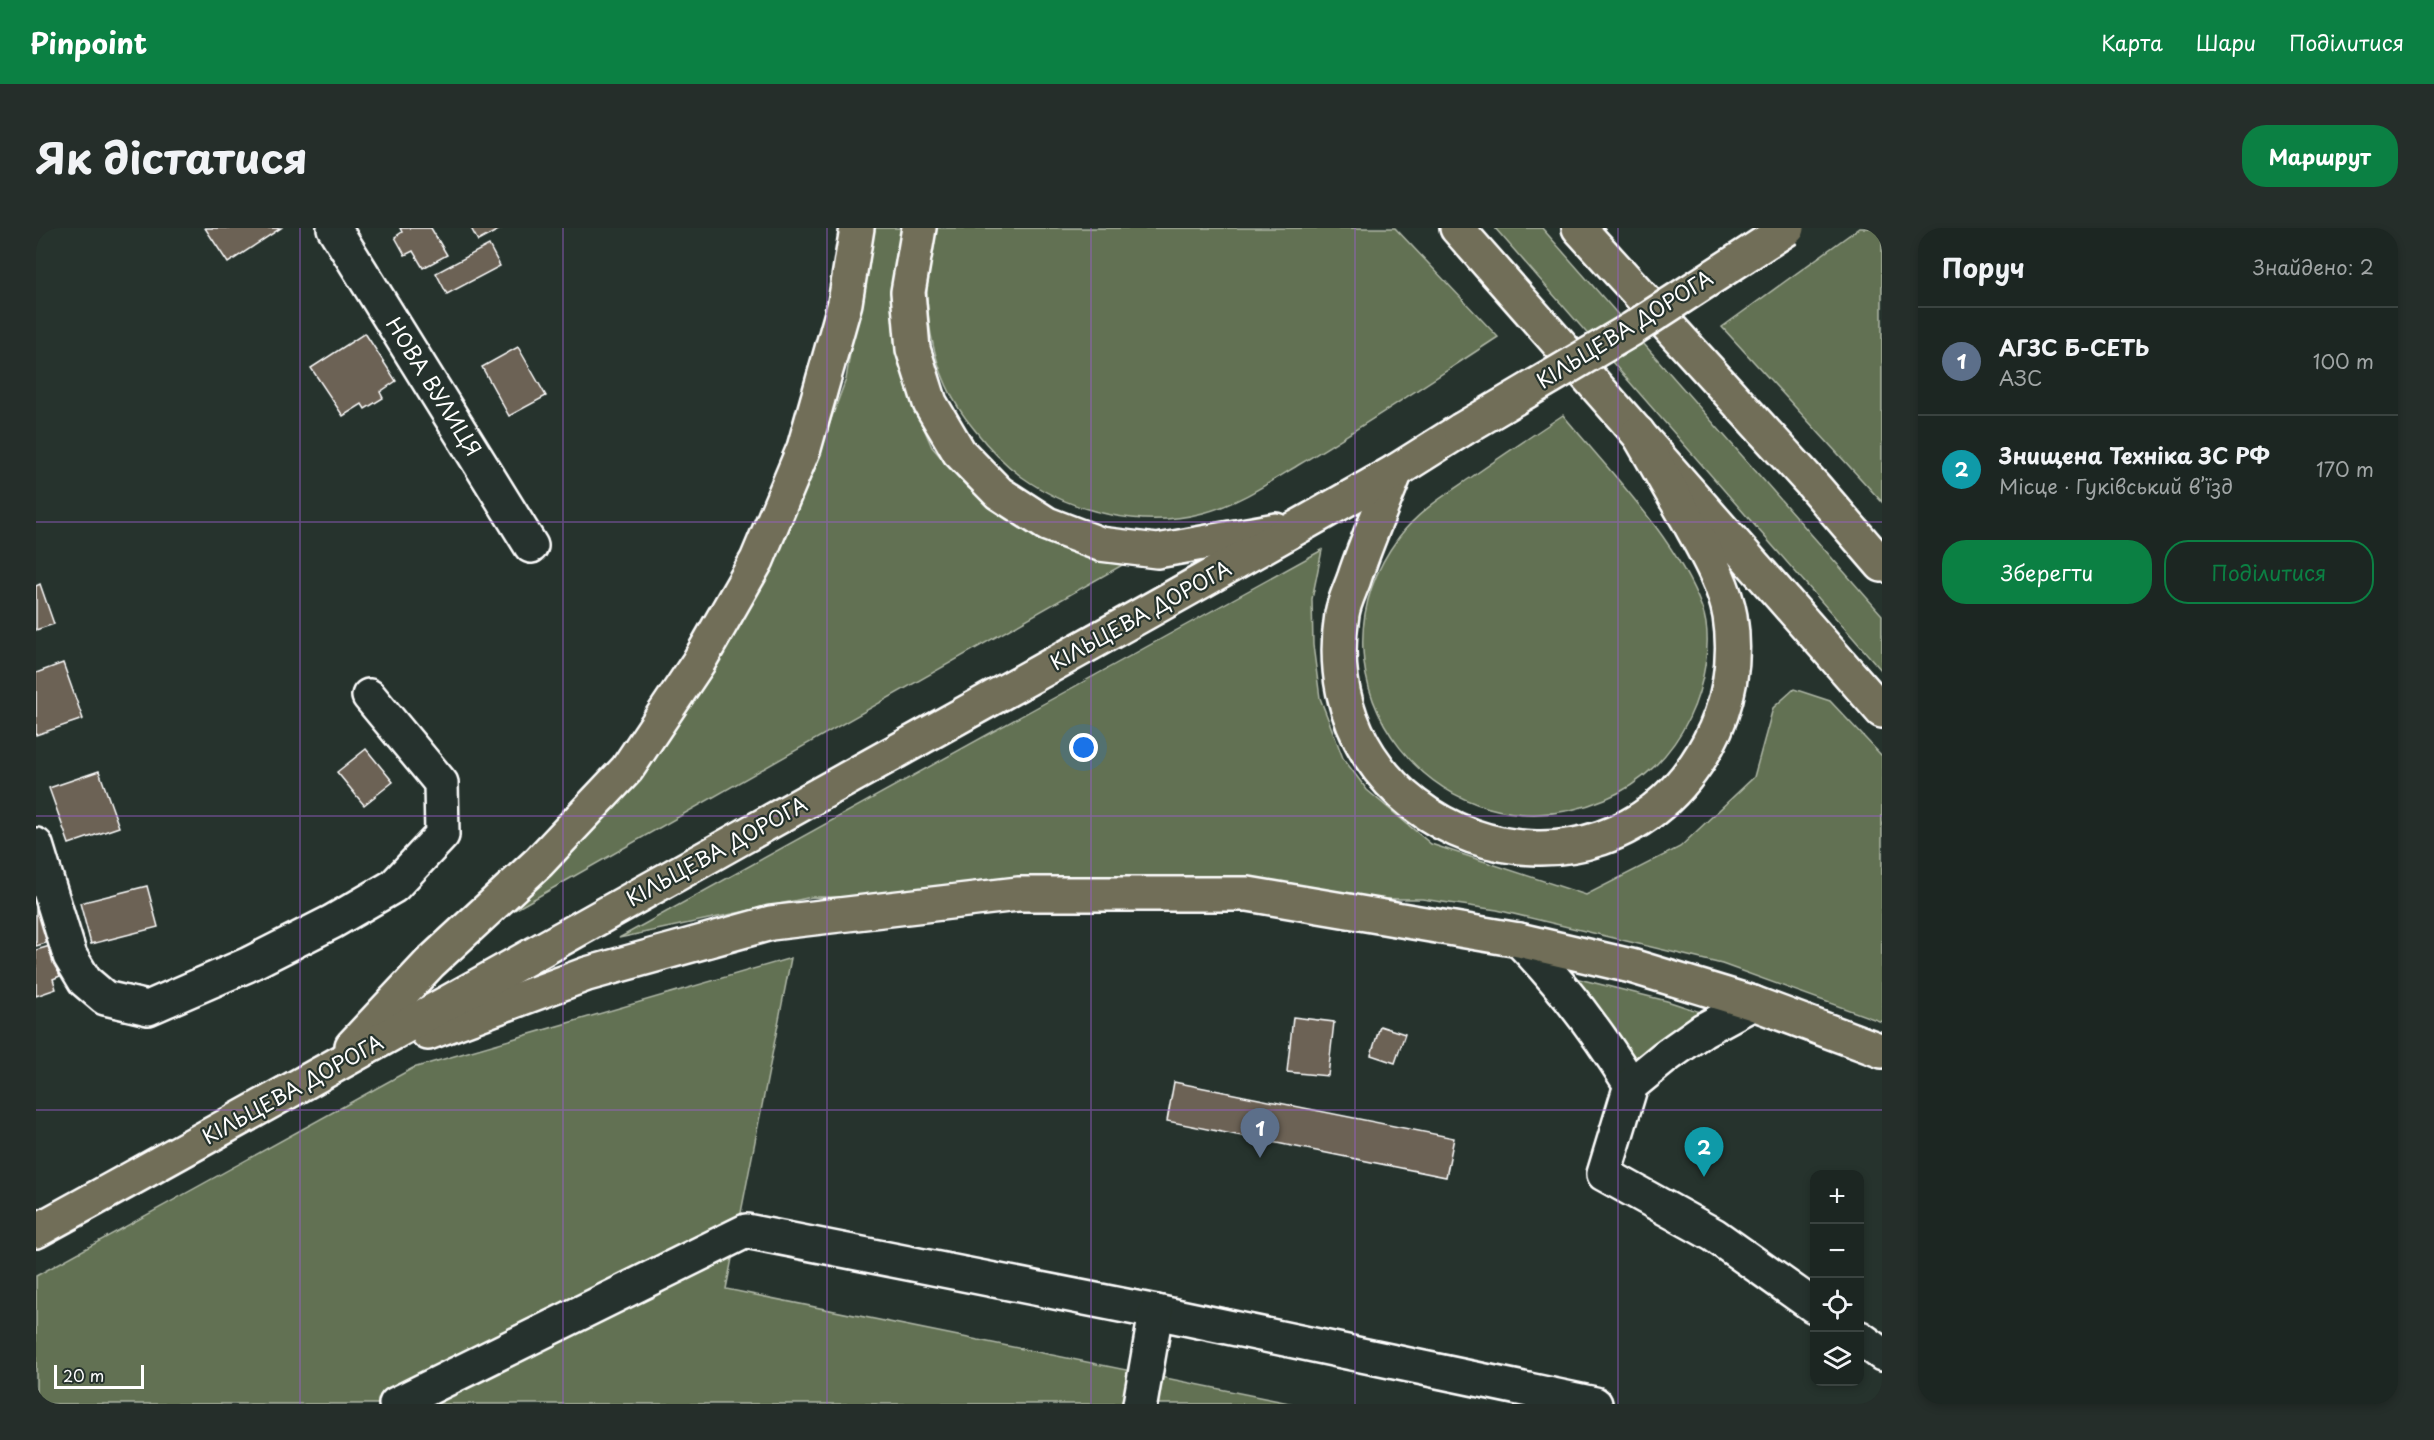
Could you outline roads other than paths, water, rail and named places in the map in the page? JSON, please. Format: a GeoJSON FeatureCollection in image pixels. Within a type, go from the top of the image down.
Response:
{"type":"FeatureCollection","features":[{"type":"Feature","properties":{"kind":"highway"},"geometry":{"type":"LineString","coordinates":[[331,1070],[430,963],[539,862],[627,769],[698,663],[757,560],[804,448],[845,303],[857,228]]}},
{"type":"Feature","properties":{"kind":"highway"},"geometry":{"type":"LineString","coordinates":[[919,228],[908,292],[913,349],[930,403],[960,452],[999,493],[1047,524],[1100,544],[1157,551],[1302,525]]}},
{"type":"Feature","properties":{"kind":"highway"},"geometry":{"type":"LineString","coordinates":[[1457,228],[1882,711]]}},
{"type":"Feature","properties":{"kind":"highway"},"geometry":{"type":"LineString","coordinates":[[1579,228],[1813,485],[1882,565]]}},
{"type":"Feature","properties":{"kind":"highway","name":"КІЛЬЦЕВА ДОРОГА"},"geometry":{"type":"LineString","coordinates":[[36,1231],[331,1070],[1302,525],[1396,471],[1632,328],[1788,228]]}},
{"type":"Feature","properties":{"kind":"highway"},"geometry":{"type":"LineString","coordinates":[[1396,471],[1342,612],[1339,666],[1350,718],[1374,765],[1411,804],[1457,832],[1508,847],[1561,848],[1612,834],[1658,807],[1695,768],[1716,731],[1732,669],[1730,616],[1713,565],[1638,433]]}},
{"type":"Feature","properties":{"kind":"highway"},"geometry":{"type":"LineString","coordinates":[[1813,485],[1882,546]]}},
{"type":"Feature","properties":{"kind":"highway"},"geometry":{"type":"LineString","coordinates":[[331,1070],[587,974],[771,923],[1018,894],[1248,894],[1519,940],[1631,966],[1753,1003],[1882,1051]]}},
{"type":"Feature","properties":{"kind":"street","name":"НОВА ВУЛИЦЯ"},"geometry":{"type":"LineString","coordinates":[[334,228],[531,546]]}},
{"type":"Feature","properties":{"kind":"street"},"geometry":{"type":"LineString","coordinates":[[36,845],[70,956],[85,981],[105,998],[148,1008],[247,966],[332,922],[394,886],[442,835],[441,783],[369,696]]}},
{"type":"Feature","properties":{"kind":"street"},"geometry":{"type":"LineString","coordinates":[[1519,940],[1551,972],[1580,1009],[1631,1085]]}},
{"type":"Feature","properties":{"kind":"street"},"geometry":{"type":"LineString","coordinates":[[1753,1003],[1703,1030],[1631,1085],[1604,1174],[1714,1235],[1810,1302]]}},
{"type":"Feature","properties":{"kind":"street"},"geometry":{"type":"LineString","coordinates":[[396,1404],[746,1231],[1156,1312],[1595,1404]]}},
{"type":"Feature","properties":{"kind":"street"},"geometry":{"type":"LineString","coordinates":[[1140,1404],[1156,1312]]}},
{"type":"Feature","properties":{"kind":"street"},"geometry":{"type":"LineString","coordinates":[[1864,1341],[1882,1354]]}},
{"type":"Feature","properties":{"kind":"place","name":"АГЗС Б-СЕТЬ"},"geometry":{"type":"Point","coordinates":[1260,1158]}},
{"type":"Feature","properties":{"kind":"place","name":"Знищена Техніка ЗС РФ"},"geometry":{"type":"Point","coordinates":[1704,1177]}}]}
